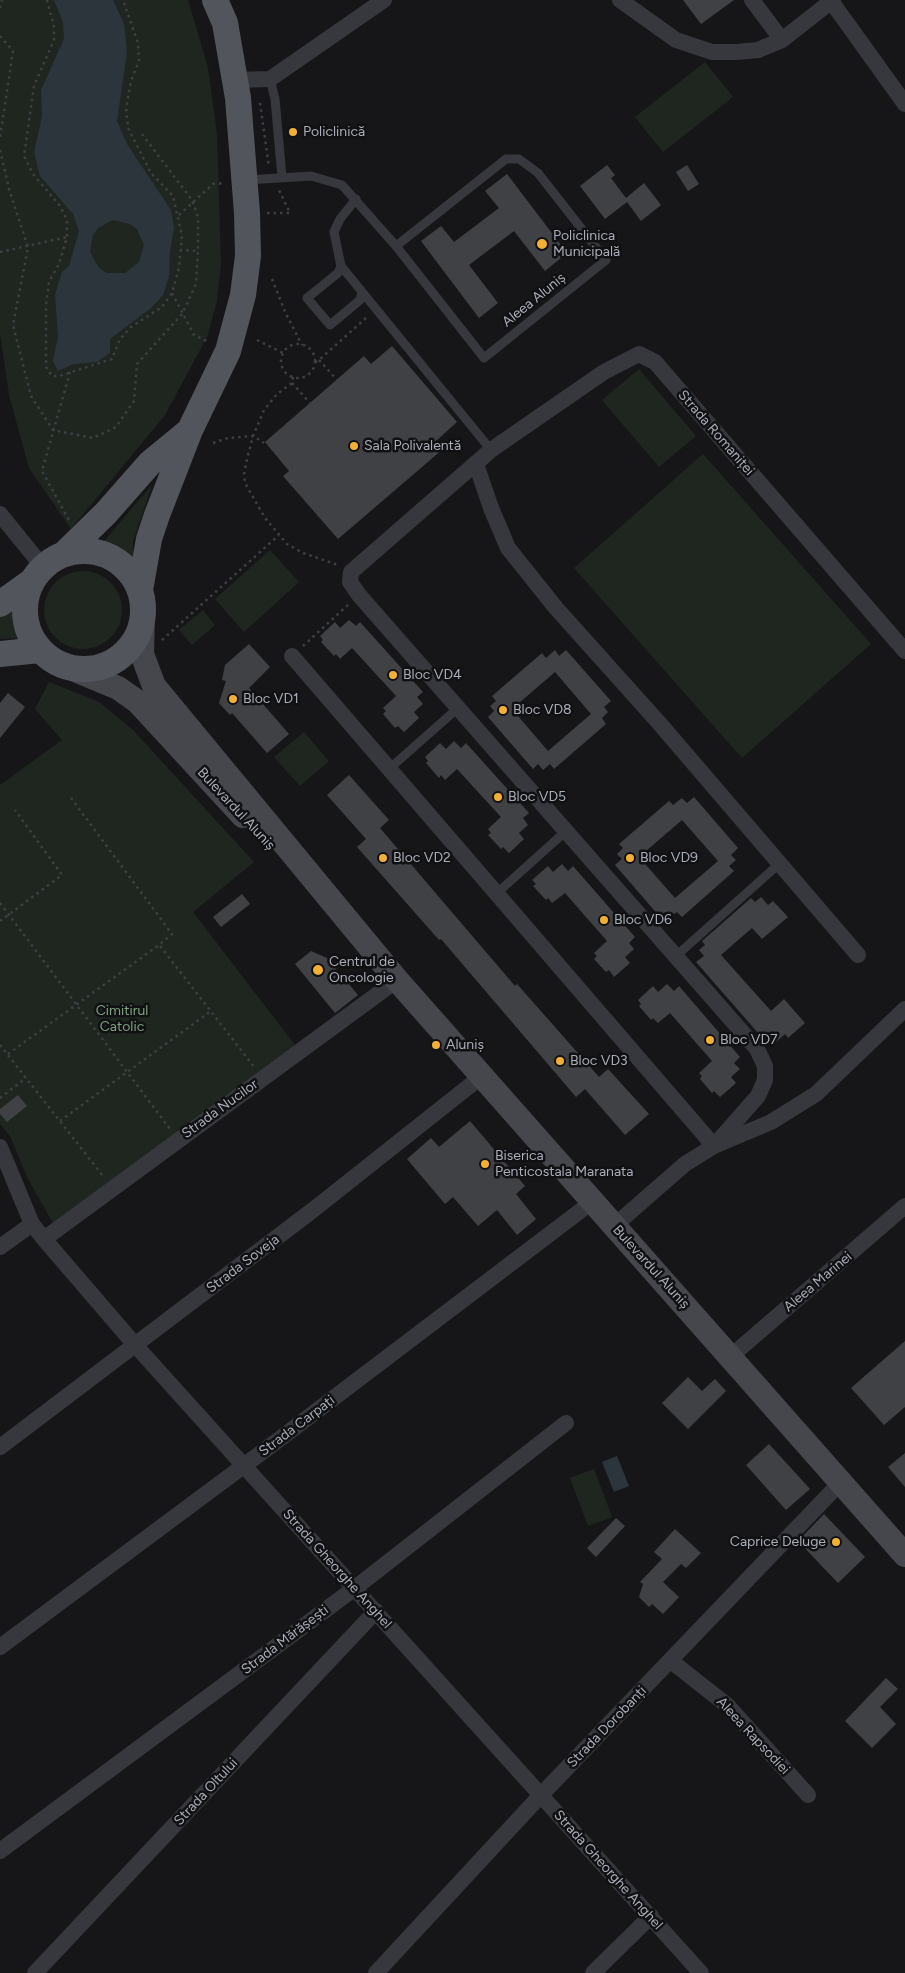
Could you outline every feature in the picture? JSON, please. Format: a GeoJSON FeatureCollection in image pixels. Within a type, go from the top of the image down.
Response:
{"type":"FeatureCollection","features":[{"type":"Feature","properties":{"kind":"main road"},"geometry":{"type":"LineString","coordinates":[[0,654],[49,656],[80,669],[104,665],[114,660],[128,648],[138,634],[149,539],[190,430],[228,351],[243,296],[248,256],[245,180],[235,80],[225,23],[215,0]]}},
{"type":"Feature","properties":{"kind":"main road"},"geometry":{"type":"LineString","coordinates":[[0,604],[55,560],[129,488],[150,463],[190,430]]}},
{"type":"Feature","properties":{"kind":"main road"},"geometry":{"type":"LineString","coordinates":[[49,656],[29,632],[24,612],[26,596],[55,560],[89,551],[112,558],[131,574],[142,600]]}},
{"type":"Feature","properties":{"kind":"main road","name":"Bulevardul Aluniș"},"geometry":{"type":"LineString","coordinates":[[142,600],[142,654],[154,686],[397,980],[905,1554]]}},
{"type":"Feature","properties":{"kind":"main road","name":"Bulevardul Aluniș"},"geometry":{"type":"LineString","coordinates":[[49,656],[118,688],[138,702],[351,933],[397,980]]}},
{"type":"Feature","properties":{"kind":"street"},"geometry":{"type":"LineString","coordinates":[[235,80],[270,78],[384,0]]}},
{"type":"Feature","properties":{"kind":"street"},"geometry":{"type":"LineString","coordinates":[[620,0],[676,40],[712,52],[758,50],[782,40],[832,1],[905,104]]}},
{"type":"Feature","properties":{"kind":"street"},"geometry":{"type":"LineString","coordinates":[[752,0],[782,40]]}},
{"type":"Feature","properties":{"kind":"street","name":"Strada Romaniței"},"geometry":{"type":"LineString","coordinates":[[492,450],[604,372],[639,354],[655,362],[905,651]]}},
{"type":"Feature","properties":{"kind":"street"},"geometry":{"type":"LineString","coordinates":[[492,450],[351,572],[350,582],[360,596],[757,1049],[765,1066],[765,1080],[758,1096],[714,1146]]}},
{"type":"Feature","properties":{"kind":"street"},"geometry":{"type":"LineString","coordinates":[[476,464],[491,508],[508,548],[556,608],[858,955]]}},
{"type":"Feature","properties":{"kind":"street"},"geometry":{"type":"LineString","coordinates":[[0,514],[55,560]]}},
{"type":"Feature","properties":{"kind":"street"},"geometry":{"type":"LineString","coordinates":[[292,656],[714,1146]]}},
{"type":"Feature","properties":{"kind":"street","name":"Strada Nucilor"},"geometry":{"type":"LineString","coordinates":[[44,1239],[397,980]]}},
{"type":"Feature","properties":{"kind":"street"},"geometry":{"type":"LineString","coordinates":[[614,1226],[685,1164],[714,1146],[771,1122],[816,1094],[905,1009]]}},
{"type":"Feature","properties":{"kind":"street","name":"Strada Soveja"},"geometry":{"type":"LineString","coordinates":[[0,1448],[136,1346],[482,1076]]}},
{"type":"Feature","properties":{"kind":"street","name":"Strada Gheorghe Anghel"},"geometry":{"type":"LineString","coordinates":[[0,1147],[32,1224],[44,1239],[136,1346],[701,1973]]}},
{"type":"Feature","properties":{"kind":"street","name":"Strada Carpați"},"geometry":{"type":"LineString","coordinates":[[0,1647],[244,1466],[592,1202]]}},
{"type":"Feature","properties":{"kind":"street","name":"Aleea Marinei"},"geometry":{"type":"LineString","coordinates":[[730,1357],[905,1206]]}},
{"type":"Feature","properties":{"kind":"street"},"geometry":{"type":"LineString","coordinates":[[0,1248],[32,1224]]}},
{"type":"Feature","properties":{"kind":"street","name":"Strada Mărășești"},"geometry":{"type":"LineString","coordinates":[[0,1851],[355,1588],[566,1423]]}},
{"type":"Feature","properties":{"kind":"street","name":"Strada Dorobanți"},"geometry":{"type":"LineString","coordinates":[[376,1973],[541,1795],[841,1482]]}},
{"type":"Feature","properties":{"kind":"street","name":"Strada Oltului"},"geometry":{"type":"LineString","coordinates":[[36,1973],[376,1611]]}},
{"type":"Feature","properties":{"kind":"street","name":"Aleea Rapsodiei"},"geometry":{"type":"LineString","coordinates":[[671,1661],[728,1706],[808,1795]]}},
{"type":"Feature","properties":{"kind":"street"},"geometry":{"type":"LineString","coordinates":[[593,1973],[651,1916]]}},
{"type":"Feature","properties":{"kind":"lane"},"geometry":{"type":"LineString","coordinates":[[270,78],[275,99],[282,177]]}},
{"type":"Feature","properties":{"kind":"lane","name":"Aleea Aluniș"},"geometry":{"type":"LineString","coordinates":[[245,180],[311,176],[342,185],[396,246],[484,358],[606,260],[538,173],[519,159],[506,159],[396,246]]}},
{"type":"Feature","properties":{"kind":"lane"},"geometry":{"type":"LineString","coordinates":[[356,199],[340,219],[334,232],[341,266],[492,450]]}},
{"type":"Feature","properties":{"kind":"lane"},"geometry":{"type":"LineString","coordinates":[[341,266],[338,273],[307,298],[330,324],[360,300],[362,293]]}},
{"type":"Feature","properties":{"kind":"lane"},"geometry":{"type":"LineString","coordinates":[[389,769],[458,708]]}},
{"type":"Feature","properties":{"kind":"lane"},"geometry":{"type":"LineString","coordinates":[[496,894],[566,831]]}},
{"type":"Feature","properties":{"kind":"lane"},"geometry":{"type":"LineString","coordinates":[[676,956],[779,864]]}},
{"type":"Feature","properties":{"kind":"path"},"geometry":{"type":"LineString","coordinates":[[0,8],[2,0]]}},
{"type":"Feature","properties":{"kind":"path"},"geometry":{"type":"LineString","coordinates":[[47,0],[54,27],[54,40],[34,86],[24,156],[33,174],[60,206],[67,220],[66,237],[59,264],[49,282],[46,305],[46,367],[52,376],[59,376],[112,360],[120,339],[162,307],[172,294],[179,268],[182,236],[173,196],[151,173],[128,128],[126,108],[131,81],[138,61],[138,43],[123,0]]}},
{"type":"Feature","properties":{"kind":"path"},"geometry":{"type":"LineString","coordinates":[[0,36],[13,51],[0,138]]}},
{"type":"Feature","properties":{"kind":"path"},"geometry":{"type":"LineString","coordinates":[[0,150],[9,188],[28,246],[13,325],[31,396],[54,430],[92,438],[116,427],[134,401],[137,364],[182,314],[196,284],[198,217],[192,200],[142,134]]}},
{"type":"Feature","properties":{"kind":"path"},"geometry":{"type":"LineString","coordinates":[[178,215],[192,200],[213,184],[245,180]]}},
{"type":"Feature","properties":{"kind":"path"},"geometry":{"type":"LineString","coordinates":[[0,252],[66,237]]}},
{"type":"Feature","properties":{"kind":"path"},"geometry":{"type":"LineString","coordinates":[[181,250],[198,251]]}},
{"type":"Feature","properties":{"kind":"path"},"geometry":{"type":"LineString","coordinates":[[272,279],[286,314],[302,345],[311,351],[314,362]]}},
{"type":"Feature","properties":{"kind":"path"},"geometry":{"type":"LineString","coordinates":[[172,294],[194,336],[228,351]]}},
{"type":"Feature","properties":{"kind":"path"},"geometry":{"type":"LineString","coordinates":[[302,345],[291,345],[283,353],[282,368],[293,377],[307,375],[314,362],[319,360],[376,309]]}},
{"type":"Feature","properties":{"kind":"path"},"geometry":{"type":"LineString","coordinates":[[257,340],[283,353]]}},
{"type":"Feature","properties":{"kind":"path"},"geometry":{"type":"LineString","coordinates":[[319,360],[336,380]]}},
{"type":"Feature","properties":{"kind":"path"},"geometry":{"type":"LineString","coordinates":[[55,560],[42,471],[70,372]]}},
{"type":"Feature","properties":{"kind":"path"},"geometry":{"type":"LineString","coordinates":[[293,377],[292,383],[277,394],[264,410],[253,436],[244,474],[245,483],[265,518],[287,544],[351,572]]}},
{"type":"Feature","properties":{"kind":"path"},"geometry":{"type":"LineString","coordinates":[[292,383],[310,403]]}},
{"type":"Feature","properties":{"kind":"path"},"geometry":{"type":"LineString","coordinates":[[212,443],[228,438],[253,436],[264,443]]}},
{"type":"Feature","properties":{"kind":"path"},"geometry":{"type":"LineString","coordinates":[[157,645],[279,535]]}},
{"type":"Feature","properties":{"kind":"path"},"geometry":{"type":"LineString","coordinates":[[292,656],[360,596]]}},
{"type":"Feature","properties":{"kind":"path"},"geometry":{"type":"LineString","coordinates":[[8,1054],[160,945],[172,934],[71,798]]}},
{"type":"Feature","properties":{"kind":"path"},"geometry":{"type":"LineString","coordinates":[[0,921],[62,875],[16,810]]}},
{"type":"Feature","properties":{"kind":"path"},"geometry":{"type":"LineString","coordinates":[[0,903],[171,1131]]}},
{"type":"Feature","properties":{"kind":"path"},"geometry":{"type":"LineString","coordinates":[[160,945],[255,1069]]}},
{"type":"Feature","properties":{"kind":"path"},"geometry":{"type":"LineString","coordinates":[[60,1121],[211,1011]]}},
{"type":"Feature","properties":{"kind":"path"},"geometry":{"type":"LineString","coordinates":[[0,1045],[106,1179]]}},
{"type":"Feature","properties":{"kind":"path"},"geometry":{"type":"LineString","coordinates":[[0,1098],[26,1078]]}},
{"type":"Feature","properties":{"kind":"green space"},"geometry":{"type":"Polygon","coordinates":[[[0,0],[188,0],[208,68],[217,134],[221,264],[217,301],[207,337],[165,415],[71,529],[29,468],[9,395],[0,333],[0,0]]]}},
{"type":"Feature","properties":{"kind":"green space"},"geometry":{"type":"Polygon","coordinates":[[[705,62],[733,97],[663,152],[635,117],[705,62]]]}},
{"type":"Feature","properties":{"kind":"green space"},"geometry":{"type":"Polygon","coordinates":[[[639,369],[696,436],[659,467],[602,400],[639,369]]]}},
{"type":"Feature","properties":{"kind":"green space"},"geometry":{"type":"Polygon","coordinates":[[[703,454],[871,644],[742,758],[574,568],[703,454]]]}},
{"type":"Feature","properties":{"kind":"green space"},"geometry":{"type":"Polygon","coordinates":[[[152,485],[133,542],[133,562],[104,541],[152,485]]]}},
{"type":"Feature","properties":{"kind":"green space"},"geometry":{"type":"Polygon","coordinates":[[[270,550],[299,582],[244,632],[215,599],[270,550]]]}},
{"type":"Feature","properties":{"kind":"green space"},"geometry":{"type":"Polygon","coordinates":[[[83,571],[98,574],[111,582],[119,595],[122,610],[119,625],[111,638],[98,646],[83,649],[68,646],[55,638],[47,625],[44,610],[47,595],[55,582],[68,574],[83,571]]]}},
{"type":"Feature","properties":{"kind":"green space"},"geometry":{"type":"Polygon","coordinates":[[[15,604],[16,627],[23,638],[0,639],[0,615],[15,604]]]}},
{"type":"Feature","properties":{"kind":"green space"},"geometry":{"type":"Polygon","coordinates":[[[203,610],[215,625],[192,645],[179,630],[203,610]]]}},
{"type":"Feature","properties":{"kind":"green space","name":"Cimitirul Catolic"},"geometry":{"type":"Polygon","coordinates":[[[49,682],[99,702],[133,730],[254,862],[193,912],[295,1045],[53,1223],[28,1179],[10,1136],[0,1124],[0,785],[62,740],[35,709],[49,682]]]}},
{"type":"Feature","properties":{"kind":"green space"},"geometry":{"type":"Polygon","coordinates":[[[304,732],[329,761],[300,786],[274,757],[304,732]]]}},
{"type":"Feature","properties":{"kind":"green space"},"geometry":{"type":"Polygon","coordinates":[[[594,1469],[612,1517],[588,1526],[570,1478],[594,1469]]]}},
{"type":"Feature","properties":{"kind":"shaded area"},"geometry":{"type":"Polygon","coordinates":[[[54,0],[113,0],[124,24],[127,52],[117,121],[127,144],[171,210],[174,228],[170,252],[169,277],[163,295],[151,308],[110,339],[110,353],[97,362],[74,364],[58,371],[53,361],[58,337],[55,295],[62,272],[69,266],[79,231],[73,214],[40,176],[34,152],[42,116],[41,90],[64,39],[63,22],[54,0]],[[113,220],[98,228],[93,235],[90,252],[99,268],[107,273],[125,273],[139,262],[144,245],[137,229],[130,224],[113,220]]]}},
{"type":"Feature","properties":{"kind":"shaded area"},"geometry":{"type":"Polygon","coordinates":[[[617,1456],[629,1486],[614,1492],[602,1462],[617,1456]]]}},
{"type":"Feature","properties":{"kind":"building"},"geometry":{"type":"Polygon","coordinates":[[[683,0],[734,0],[701,24],[683,0]]]}},
{"type":"Feature","properties":{"kind":"building"},"geometry":{"type":"Polygon","coordinates":[[[607,165],[615,175],[611,178],[626,198],[644,183],[661,205],[641,221],[627,202],[605,219],[580,186],[607,165]]]}},
{"type":"Feature","properties":{"kind":"building"},"geometry":{"type":"Polygon","coordinates":[[[687,165],[699,184],[688,191],[676,172],[687,165]]]}},
{"type":"Feature","properties":{"kind":"building","name":"Policlinica Municipală"},"geometry":{"type":"Polygon","coordinates":[[[507,174],[567,253],[545,271],[514,231],[469,265],[498,303],[479,318],[421,241],[441,226],[454,242],[499,208],[485,191],[507,174]]]}},
{"type":"Feature","properties":{"kind":"building","name":"Sala Polivalentă"},"geometry":{"type":"Polygon","coordinates":[[[392,346],[457,422],[436,441],[443,449],[338,539],[283,476],[289,471],[265,442],[364,356],[371,364],[392,346]]]}},
{"type":"Feature","properties":{"kind":"building","name":"Bloc VD4"},"geometry":{"type":"Polygon","coordinates":[[[349,620],[356,626],[360,622],[423,692],[417,697],[423,704],[414,712],[419,718],[404,732],[398,726],[395,728],[383,714],[386,711],[383,708],[396,696],[352,648],[340,659],[336,654],[334,656],[321,642],[323,640],[320,636],[335,622],[340,628],[349,620]]]}},
{"type":"Feature","properties":{"kind":"building","name":"Bloc VD1"},"geometry":{"type":"Polygon","coordinates":[[[249,644],[270,667],[249,688],[289,734],[267,753],[232,713],[230,715],[219,703],[226,681],[222,680],[225,665],[249,644]]]}},
{"type":"Feature","properties":{"kind":"building","name":"Bloc VD8"},"geometry":{"type":"Polygon","coordinates":[[[555,650],[559,656],[566,650],[611,701],[604,707],[608,712],[602,718],[606,724],[554,769],[550,764],[543,770],[538,764],[533,769],[488,717],[494,711],[490,706],[496,701],[492,696],[542,653],[546,658],[555,650]],[[555,672],[512,709],[548,751],[591,714],[555,672]]]}},
{"type":"Feature","properties":{"kind":"building"},"geometry":{"type":"Polygon","coordinates":[[[8,693],[25,707],[0,738],[0,703],[8,693]]]}},
{"type":"Feature","properties":{"kind":"building","name":"Bloc VD5"},"geometry":{"type":"Polygon","coordinates":[[[454,741],[461,748],[466,743],[529,813],[523,818],[528,825],[519,833],[524,839],[509,853],[503,847],[501,849],[488,835],[491,833],[488,829],[501,817],[457,769],[445,780],[441,775],[439,778],[426,763],[428,761],[425,757],[440,743],[446,749],[454,741]]]}},
{"type":"Feature","properties":{"kind":"building"},"geometry":{"type":"Polygon","coordinates":[[[349,775],[389,820],[380,828],[515,986],[517,984],[599,1077],[608,1069],[649,1114],[625,1135],[585,1089],[576,1097],[441,939],[439,940],[357,847],[366,839],[327,795],[349,775]]]}},
{"type":"Feature","properties":{"kind":"building","name":"Bloc VD9"},"geometry":{"type":"Polygon","coordinates":[[[694,797],[738,848],[731,855],[736,860],[729,866],[734,871],[682,917],[677,912],[670,917],[665,912],[660,917],[615,865],[622,859],[617,854],[623,848],[619,844],[669,801],[673,805],[682,798],[687,803],[694,797]],[[682,820],[639,857],[675,898],[718,861],[682,820]]]}},
{"type":"Feature","properties":{"kind":"building","name":"Bloc VD6"},"geometry":{"type":"Polygon","coordinates":[[[562,864],[568,871],[573,866],[635,937],[629,943],[634,949],[625,957],[630,963],[614,977],[609,970],[606,972],[594,959],[597,956],[594,953],[607,941],[565,893],[552,903],[548,898],[546,900],[533,886],[536,884],[532,880],[548,866],[553,872],[562,864]]]}},
{"type":"Feature","properties":{"kind":"building"},"geometry":{"type":"Polygon","coordinates":[[[242,894],[250,904],[221,927],[213,917],[242,894]]]}},
{"type":"Feature","properties":{"kind":"building"},"geometry":{"type":"Polygon","coordinates":[[[761,897],[768,905],[773,901],[788,917],[762,939],[752,928],[721,955],[771,1011],[784,999],[805,1023],[788,1038],[785,1034],[775,1043],[770,1038],[766,1042],[696,962],[704,956],[699,950],[705,945],[702,941],[751,898],[755,902],[761,897]]]}},
{"type":"Feature","properties":{"kind":"building"},"geometry":{"type":"Polygon","coordinates":[[[311,951],[327,958],[358,995],[335,1013],[295,964],[311,951]]]}},
{"type":"Feature","properties":{"kind":"building","name":"Bloc VD7"},"geometry":{"type":"Polygon","coordinates":[[[667,984],[674,991],[679,986],[740,1057],[734,1063],[740,1069],[731,1077],[736,1083],[720,1097],[714,1091],[712,1093],[700,1079],[702,1076],[699,1073],[712,1061],[670,1013],[658,1023],[653,1018],[651,1020],[639,1006],[641,1004],[638,1000],[653,986],[658,992],[667,984]]]}},
{"type":"Feature","properties":{"kind":"building"},"geometry":{"type":"Polygon","coordinates":[[[18,1095],[27,1106],[7,1122],[0,1114],[0,1109],[18,1095]]]}},
{"type":"Feature","properties":{"kind":"building"},"geometry":{"type":"Polygon","coordinates":[[[470,1121],[525,1186],[516,1194],[536,1219],[517,1235],[497,1210],[478,1226],[453,1197],[445,1204],[407,1159],[431,1138],[439,1147],[470,1121]]]}},
{"type":"Feature","properties":{"kind":"building"},"geometry":{"type":"Polygon","coordinates":[[[905,1341],[905,1407],[884,1425],[851,1388],[905,1341]]]}},
{"type":"Feature","properties":{"kind":"building"},"geometry":{"type":"Polygon","coordinates":[[[688,1377],[702,1391],[715,1379],[726,1391],[688,1429],[662,1403],[688,1377]]]}},
{"type":"Feature","properties":{"kind":"building"},"geometry":{"type":"Polygon","coordinates":[[[769,1444],[810,1489],[786,1510],[746,1465],[769,1444]]]}},
{"type":"Feature","properties":{"kind":"building"},"geometry":{"type":"Polygon","coordinates":[[[905,1453],[905,1487],[888,1467],[905,1453]]]}},
{"type":"Feature","properties":{"kind":"building"},"geometry":{"type":"Polygon","coordinates":[[[824,1514],[865,1557],[838,1583],[798,1541],[824,1514]]]}},
{"type":"Feature","properties":{"kind":"building"},"geometry":{"type":"Polygon","coordinates":[[[616,1518],[625,1526],[596,1557],[587,1548],[616,1518]]]}},
{"type":"Feature","properties":{"kind":"building"},"geometry":{"type":"Polygon","coordinates":[[[675,1529],[701,1553],[686,1568],[681,1564],[663,1582],[679,1597],[663,1614],[652,1604],[649,1607],[639,1597],[643,1584],[640,1582],[662,1559],[654,1552],[675,1529]]]}},
{"type":"Feature","properties":{"kind":"building"},"geometry":{"type":"Polygon","coordinates":[[[886,1678],[898,1689],[880,1707],[896,1724],[872,1748],[845,1721],[886,1678]]]}},
{"type":"Feature","properties":{"kind":"place","name":"Policlinică"},"geometry":{"type":"Point","coordinates":[293,132]}},
{"type":"Feature","properties":{"kind":"place","name":"Policlinica Municipală"},"geometry":{"type":"Point","coordinates":[542,244]}},
{"type":"Feature","properties":{"kind":"place","name":"Sala Polivalentă"},"geometry":{"type":"Point","coordinates":[354,446]}},
{"type":"Feature","properties":{"kind":"place","name":"Bloc VD4"},"geometry":{"type":"Point","coordinates":[393,675]}},
{"type":"Feature","properties":{"kind":"place","name":"Bloc VD1"},"geometry":{"type":"Point","coordinates":[233,699]}},
{"type":"Feature","properties":{"kind":"place","name":"Bloc VD8"},"geometry":{"type":"Point","coordinates":[503,710]}},
{"type":"Feature","properties":{"kind":"place","name":"Bloc VD5"},"geometry":{"type":"Point","coordinates":[498,797]}},
{"type":"Feature","properties":{"kind":"place","name":"Bloc VD2"},"geometry":{"type":"Point","coordinates":[383,858]}},
{"type":"Feature","properties":{"kind":"place","name":"Bloc VD9"},"geometry":{"type":"Point","coordinates":[630,858]}},
{"type":"Feature","properties":{"kind":"place","name":"Bloc VD6"},"geometry":{"type":"Point","coordinates":[604,920]}},
{"type":"Feature","properties":{"kind":"place","name":"Centrul de Oncologie"},"geometry":{"type":"Point","coordinates":[318,970]}},
{"type":"Feature","properties":{"kind":"place","name":"Bloc VD7"},"geometry":{"type":"Point","coordinates":[710,1040]}},
{"type":"Feature","properties":{"kind":"place","name":"Aluniș"},"geometry":{"type":"Point","coordinates":[436,1045]}},
{"type":"Feature","properties":{"kind":"place","name":"Bloc VD3"},"geometry":{"type":"Point","coordinates":[560,1061]}},
{"type":"Feature","properties":{"kind":"place","name":"Biserica Penticostala Maranata"},"geometry":{"type":"Point","coordinates":[485,1164]}},
{"type":"Feature","properties":{"kind":"place","name":"Caprice Deluge"},"geometry":{"type":"Point","coordinates":[836,1542]}}]}
